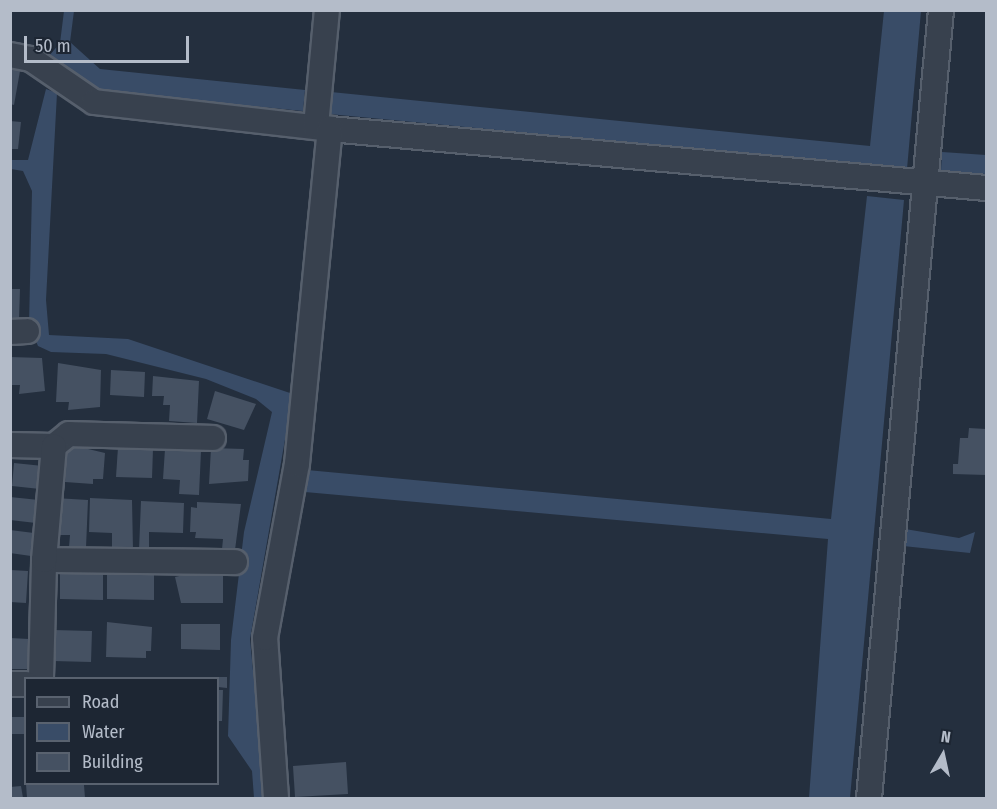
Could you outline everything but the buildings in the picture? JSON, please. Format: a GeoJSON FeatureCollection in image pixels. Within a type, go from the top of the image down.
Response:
{"type":"FeatureCollection","features":[{"type":"Feature","properties":{"kind":"street"},"geometry":{"type":"LineString","coordinates":[[276,798],[265,638],[297,464],[323,127],[327,10]]}},
{"type":"Feature","properties":{"kind":"street"},"geometry":{"type":"LineString","coordinates":[[869,798],[941,10]]}},
{"type":"Feature","properties":{"kind":"street"},"geometry":{"type":"LineString","coordinates":[[10,55],[31,59],[94,102],[323,127],[987,188]]}},
{"type":"Feature","properties":{"kind":"street"},"geometry":{"type":"LineString","coordinates":[[10,445],[54,446],[69,434],[213,438]]}},
{"type":"Feature","properties":{"kind":"street"},"geometry":{"type":"LineString","coordinates":[[41,677],[44,560],[54,446]]}},
{"type":"Feature","properties":{"kind":"street"},"geometry":{"type":"LineString","coordinates":[[44,560],[235,562]]}},
{"type":"Feature","properties":{"kind":"water"},"geometry":{"type":"Polygon","coordinates":[[[64,11],[74,11],[70,42],[100,69],[305,90],[303,111],[93,91],[49,56],[60,43],[64,11]]]}},
{"type":"Feature","properties":{"kind":"water"},"geometry":{"type":"Polygon","coordinates":[[[884,11],[921,11],[907,169],[329,114],[331,92],[870,146],[884,11]]]}},
{"type":"Feature","properties":{"kind":"water"},"geometry":{"type":"Polygon","coordinates":[[[46,89],[57,93],[46,300],[49,335],[128,339],[293,394],[250,639],[265,798],[254,798],[252,771],[228,736],[231,640],[244,532],[272,412],[256,399],[206,379],[106,354],[51,352],[38,346],[29,325],[32,191],[23,171],[11,169],[10,160],[28,160],[46,89]]]}},
{"type":"Feature","properties":{"kind":"water"},"geometry":{"type":"Polygon","coordinates":[[[942,152],[986,155],[986,174],[941,171],[942,152]]]}},
{"type":"Feature","properties":{"kind":"water"},"geometry":{"type":"Polygon","coordinates":[[[867,196],[904,200],[850,798],[809,798],[828,539],[305,492],[307,470],[831,519],[867,196]]]}},
{"type":"Feature","properties":{"kind":"water"},"geometry":{"type":"Polygon","coordinates":[[[905,529],[959,538],[975,532],[970,553],[903,546],[905,529]]]}}]}
